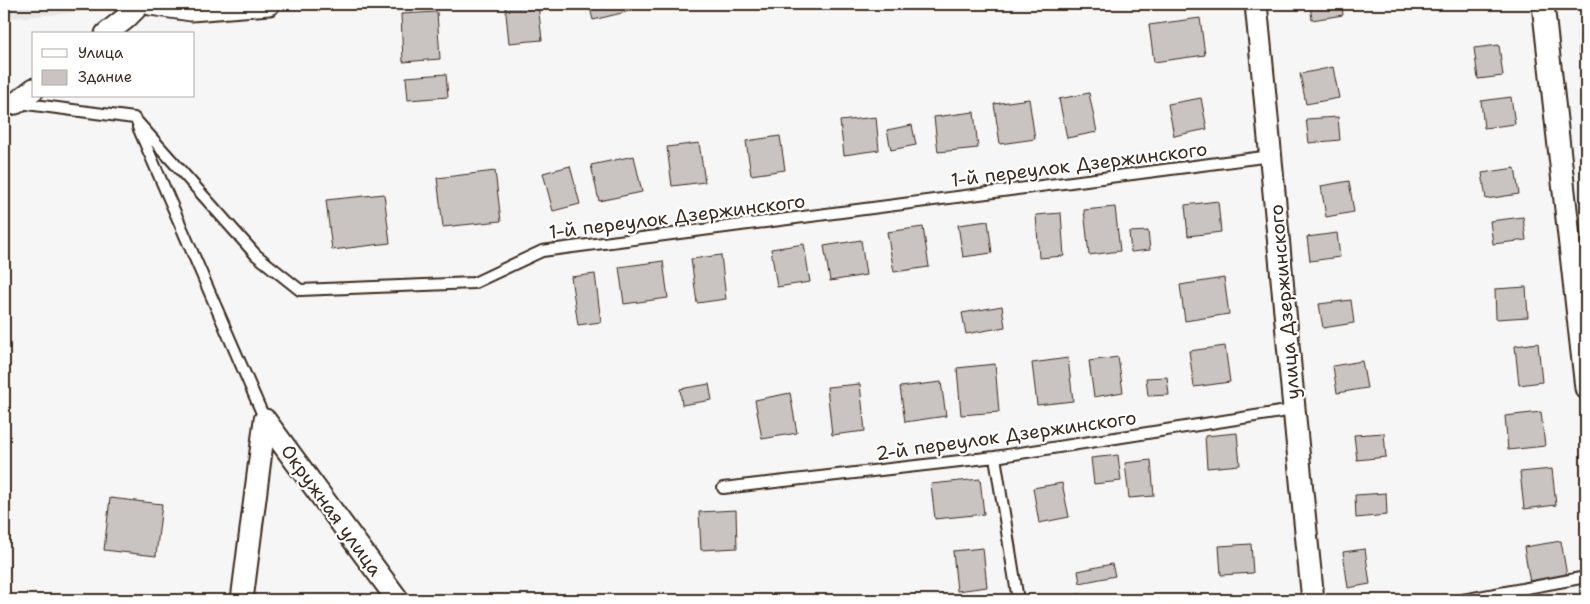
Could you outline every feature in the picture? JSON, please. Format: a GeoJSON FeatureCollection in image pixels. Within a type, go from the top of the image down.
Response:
{"type":"FeatureCollection","features":[{"type":"Feature","properties":{"kind":"street"},"geometry":{"type":"LineString","coordinates":[[108,32],[140,4]]}},
{"type":"Feature","properties":{"kind":"street"},"geometry":{"type":"LineString","coordinates":[[150,4],[191,10],[269,4]]}},
{"type":"Feature","properties":{"kind":"street","name":"улица Дзержинского"},"geometry":{"type":"LineString","coordinates":[[1256,4],[1293,410],[1313,600]]}},
{"type":"Feature","properties":{"kind":"street"},"geometry":{"type":"LineString","coordinates":[[1543,4],[1586,388]]}},
{"type":"Feature","properties":{"kind":"street"},"geometry":{"type":"LineString","coordinates":[[10,104],[32,90]]}},
{"type":"Feature","properties":{"kind":"street"},"geometry":{"type":"LineString","coordinates":[[242,600],[265,420]]}},
{"type":"Feature","properties":{"kind":"street","name":"Окружная улица"},"geometry":{"type":"LineString","coordinates":[[265,420],[398,600]]}},
{"type":"Feature","properties":{"kind":"lane"},"geometry":{"type":"LineString","coordinates":[[10,104],[134,118],[265,420]]}},
{"type":"Feature","properties":{"kind":"lane","name":"1-й переулок Дзержинского"},"geometry":{"type":"LineString","coordinates":[[134,118],[256,255],[300,290],[474,283],[542,252],[1271,156]]}},
{"type":"Feature","properties":{"kind":"lane","name":"2-й переулок Дзержинского"},"geometry":{"type":"LineString","coordinates":[[723,488],[995,457],[1293,410]]}},
{"type":"Feature","properties":{"kind":"lane"},"geometry":{"type":"LineString","coordinates":[[995,457],[1018,600]]}},
{"type":"Feature","properties":{"kind":"lane"},"geometry":{"type":"LineString","coordinates":[[1463,600],[1586,577]]}},
{"type":"Feature","properties":{"kind":"shaded area"},"geometry":{"type":"Polygon","coordinates":[[[4,4],[97,4],[93,11],[4,19],[4,4]]]}},
{"type":"Feature","properties":{"kind":"building"},"geometry":{"type":"Polygon","coordinates":[[[505,4],[538,4],[542,40],[509,43],[505,4]]]}},
{"type":"Feature","properties":{"kind":"building"},"geometry":{"type":"Polygon","coordinates":[[[589,4],[632,4],[634,10],[593,20],[589,4]]]}},
{"type":"Feature","properties":{"kind":"building"},"geometry":{"type":"Polygon","coordinates":[[[1310,4],[1342,4],[1343,15],[1312,20],[1310,4]]]}},
{"type":"Feature","properties":{"kind":"building"},"geometry":{"type":"Polygon","coordinates":[[[437,12],[440,59],[403,62],[401,14],[437,12]]]}},
{"type":"Feature","properties":{"kind":"building"},"geometry":{"type":"Polygon","coordinates":[[[1200,18],[1205,55],[1154,62],[1149,25],[1200,18]]]}},
{"type":"Feature","properties":{"kind":"building"},"geometry":{"type":"Polygon","coordinates":[[[1578,31],[1586,31],[1586,54],[1579,55],[1578,31]]]}},
{"type":"Feature","properties":{"kind":"building"},"geometry":{"type":"Polygon","coordinates":[[[1499,45],[1503,76],[1478,79],[1474,48],[1499,45]]]}},
{"type":"Feature","properties":{"kind":"building"},"geometry":{"type":"Polygon","coordinates":[[[1333,67],[1339,98],[1306,104],[1300,74],[1333,67]]]}},
{"type":"Feature","properties":{"kind":"building"},"geometry":{"type":"Polygon","coordinates":[[[446,74],[448,97],[408,100],[406,77],[446,74]]]}},
{"type":"Feature","properties":{"kind":"building"},"geometry":{"type":"Polygon","coordinates":[[[1582,79],[1586,79],[1586,109],[1584,109],[1582,79]]]}},
{"type":"Feature","properties":{"kind":"building"},"geometry":{"type":"Polygon","coordinates":[[[1089,93],[1097,132],[1067,138],[1059,99],[1089,93]]]}},
{"type":"Feature","properties":{"kind":"building"},"geometry":{"type":"Polygon","coordinates":[[[1511,97],[1515,124],[1484,128],[1481,101],[1511,97]]]}},
{"type":"Feature","properties":{"kind":"building"},"geometry":{"type":"Polygon","coordinates":[[[1201,98],[1207,129],[1174,136],[1168,104],[1201,98]]]}},
{"type":"Feature","properties":{"kind":"building"},"geometry":{"type":"Polygon","coordinates":[[[1029,99],[1035,139],[1000,144],[994,104],[1029,99]]]}},
{"type":"Feature","properties":{"kind":"building"},"geometry":{"type":"Polygon","coordinates":[[[974,112],[978,148],[938,152],[934,117],[974,112]]]}},
{"type":"Feature","properties":{"kind":"building"},"geometry":{"type":"Polygon","coordinates":[[[876,117],[879,150],[844,155],[840,121],[876,117]]]}},
{"type":"Feature","properties":{"kind":"building"},"geometry":{"type":"Polygon","coordinates":[[[1338,117],[1340,140],[1309,143],[1306,119],[1338,117]]]}},
{"type":"Feature","properties":{"kind":"building"},"geometry":{"type":"Polygon","coordinates":[[[912,125],[916,145],[891,150],[887,130],[912,125]]]}},
{"type":"Feature","properties":{"kind":"building"},"geometry":{"type":"Polygon","coordinates":[[[780,136],[785,170],[751,175],[746,141],[780,136]]]}},
{"type":"Feature","properties":{"kind":"building"},"geometry":{"type":"Polygon","coordinates":[[[699,143],[705,182],[672,186],[667,147],[699,143]]]}},
{"type":"Feature","properties":{"kind":"building"},"geometry":{"type":"Polygon","coordinates":[[[634,156],[642,192],[599,201],[591,165],[634,156]]]}},
{"type":"Feature","properties":{"kind":"building"},"geometry":{"type":"Polygon","coordinates":[[[570,166],[580,204],[553,211],[543,173],[570,166]]]}},
{"type":"Feature","properties":{"kind":"building"},"geometry":{"type":"Polygon","coordinates":[[[1515,168],[1519,194],[1486,199],[1482,173],[1515,168]]]}},
{"type":"Feature","properties":{"kind":"building"},"geometry":{"type":"Polygon","coordinates":[[[495,171],[501,221],[443,227],[437,178],[495,171]]]}},
{"type":"Feature","properties":{"kind":"building"},"geometry":{"type":"Polygon","coordinates":[[[1349,181],[1354,212],[1326,217],[1321,186],[1349,181]]]}},
{"type":"Feature","properties":{"kind":"building"},"geometry":{"type":"Polygon","coordinates":[[[384,194],[390,243],[332,250],[326,200],[384,194]]]}},
{"type":"Feature","properties":{"kind":"building"},"geometry":{"type":"Polygon","coordinates":[[[1218,201],[1221,232],[1188,236],[1185,205],[1218,201]]]}},
{"type":"Feature","properties":{"kind":"building"},"geometry":{"type":"Polygon","coordinates":[[[1115,207],[1120,251],[1089,255],[1084,210],[1115,207]]]}},
{"type":"Feature","properties":{"kind":"building"},"geometry":{"type":"Polygon","coordinates":[[[1061,213],[1064,256],[1039,258],[1036,215],[1061,213]]]}},
{"type":"Feature","properties":{"kind":"building"},"geometry":{"type":"Polygon","coordinates":[[[1523,217],[1526,240],[1493,244],[1490,221],[1523,217]]]}},
{"type":"Feature","properties":{"kind":"building"},"geometry":{"type":"Polygon","coordinates":[[[988,221],[992,253],[963,257],[958,225],[988,221]]]}},
{"type":"Feature","properties":{"kind":"building"},"geometry":{"type":"Polygon","coordinates":[[[923,227],[929,267],[894,272],[887,232],[923,227]]]}},
{"type":"Feature","properties":{"kind":"building"},"geometry":{"type":"Polygon","coordinates":[[[1148,231],[1150,250],[1131,252],[1129,232],[1148,231]]]}},
{"type":"Feature","properties":{"kind":"building"},"geometry":{"type":"Polygon","coordinates":[[[1337,233],[1340,257],[1310,261],[1307,237],[1337,233]]]}},
{"type":"Feature","properties":{"kind":"building"},"geometry":{"type":"Polygon","coordinates":[[[861,240],[866,275],[830,281],[824,246],[861,240]]]}},
{"type":"Feature","properties":{"kind":"building"},"geometry":{"type":"Polygon","coordinates":[[[804,244],[810,282],[777,287],[771,249],[804,244]]]}},
{"type":"Feature","properties":{"kind":"building"},"geometry":{"type":"Polygon","coordinates":[[[721,255],[726,299],[697,303],[691,259],[721,255]]]}},
{"type":"Feature","properties":{"kind":"building"},"geometry":{"type":"Polygon","coordinates":[[[663,261],[668,298],[624,304],[619,267],[663,261]]]}},
{"type":"Feature","properties":{"kind":"building"},"geometry":{"type":"Polygon","coordinates":[[[595,274],[601,322],[578,325],[571,277],[595,274]]]}},
{"type":"Feature","properties":{"kind":"building"},"geometry":{"type":"Polygon","coordinates":[[[1224,278],[1229,314],[1185,321],[1180,285],[1224,278]]]}},
{"type":"Feature","properties":{"kind":"building"},"geometry":{"type":"Polygon","coordinates":[[[1526,287],[1528,317],[1496,319],[1495,289],[1526,287]]]}},
{"type":"Feature","properties":{"kind":"building"},"geometry":{"type":"Polygon","coordinates":[[[1351,300],[1354,323],[1323,328],[1319,304],[1351,300]]]}},
{"type":"Feature","properties":{"kind":"building"},"geometry":{"type":"Polygon","coordinates":[[[1002,306],[1005,327],[966,334],[962,313],[1002,306]]]}},
{"type":"Feature","properties":{"kind":"building"},"geometry":{"type":"Polygon","coordinates":[[[1538,343],[1542,382],[1519,385],[1515,346],[1538,343]]]}},
{"type":"Feature","properties":{"kind":"building"},"geometry":{"type":"Polygon","coordinates":[[[1225,346],[1230,382],[1194,387],[1189,351],[1225,346]]]}},
{"type":"Feature","properties":{"kind":"building"},"geometry":{"type":"Polygon","coordinates":[[[1118,357],[1123,392],[1094,397],[1089,361],[1118,357]]]}},
{"type":"Feature","properties":{"kind":"building"},"geometry":{"type":"Polygon","coordinates":[[[1068,358],[1073,401],[1037,405],[1032,363],[1068,358]]]}},
{"type":"Feature","properties":{"kind":"building"},"geometry":{"type":"Polygon","coordinates":[[[1362,361],[1367,388],[1337,393],[1333,366],[1362,361]]]}},
{"type":"Feature","properties":{"kind":"building"},"geometry":{"type":"Polygon","coordinates":[[[995,364],[999,412],[961,415],[957,368],[995,364]]]}},
{"type":"Feature","properties":{"kind":"building"},"geometry":{"type":"Polygon","coordinates":[[[1167,377],[1169,395],[1148,396],[1146,378],[1167,377]]]}},
{"type":"Feature","properties":{"kind":"building"},"geometry":{"type":"Polygon","coordinates":[[[941,382],[946,416],[905,422],[900,387],[941,382]]]}},
{"type":"Feature","properties":{"kind":"building"},"geometry":{"type":"Polygon","coordinates":[[[709,384],[712,400],[682,405],[680,389],[709,384]]]}},
{"type":"Feature","properties":{"kind":"building"},"geometry":{"type":"Polygon","coordinates":[[[860,384],[865,431],[832,435],[827,387],[860,384]]]}},
{"type":"Feature","properties":{"kind":"building"},"geometry":{"type":"Polygon","coordinates":[[[790,393],[797,433],[762,439],[755,400],[790,393]]]}},
{"type":"Feature","properties":{"kind":"building"},"geometry":{"type":"Polygon","coordinates":[[[1541,412],[1545,446],[1508,450],[1505,416],[1541,412]]]}},
{"type":"Feature","properties":{"kind":"building"},"geometry":{"type":"Polygon","coordinates":[[[1237,433],[1240,465],[1207,468],[1205,436],[1237,433]]]}},
{"type":"Feature","properties":{"kind":"building"},"geometry":{"type":"Polygon","coordinates":[[[1384,433],[1386,457],[1357,460],[1354,435],[1384,433]]]}},
{"type":"Feature","properties":{"kind":"building"},"geometry":{"type":"Polygon","coordinates":[[[1118,455],[1121,481],[1094,484],[1091,458],[1118,455]]]}},
{"type":"Feature","properties":{"kind":"building"},"geometry":{"type":"Polygon","coordinates":[[[1151,460],[1154,496],[1129,498],[1125,463],[1151,460]]]}},
{"type":"Feature","properties":{"kind":"building"},"geometry":{"type":"Polygon","coordinates":[[[1552,469],[1556,505],[1524,509],[1520,472],[1552,469]]]}},
{"type":"Feature","properties":{"kind":"building"},"geometry":{"type":"Polygon","coordinates":[[[980,479],[984,514],[935,519],[931,484],[980,479]]]}},
{"type":"Feature","properties":{"kind":"building"},"geometry":{"type":"Polygon","coordinates":[[[1062,483],[1069,517],[1039,523],[1033,488],[1062,483]]]}},
{"type":"Feature","properties":{"kind":"building"},"geometry":{"type":"Polygon","coordinates":[[[1386,493],[1387,515],[1356,518],[1355,495],[1386,493]]]}},
{"type":"Feature","properties":{"kind":"building"},"geometry":{"type":"Polygon","coordinates":[[[110,498],[162,504],[156,556],[104,550],[110,498]]]}},
{"type":"Feature","properties":{"kind":"building"},"geometry":{"type":"Polygon","coordinates":[[[736,510],[737,548],[701,550],[699,512],[736,510]]]}},
{"type":"Feature","properties":{"kind":"building"},"geometry":{"type":"Polygon","coordinates":[[[1561,541],[1567,576],[1530,583],[1524,547],[1561,541]]]}},
{"type":"Feature","properties":{"kind":"building"},"geometry":{"type":"Polygon","coordinates":[[[1251,544],[1253,573],[1221,575],[1219,546],[1251,544]]]}},
{"type":"Feature","properties":{"kind":"building"},"geometry":{"type":"Polygon","coordinates":[[[983,548],[987,587],[957,591],[953,551],[983,548]]]}},
{"type":"Feature","properties":{"kind":"building"},"geometry":{"type":"Polygon","coordinates":[[[1365,549],[1370,584],[1348,588],[1343,552],[1365,549]]]}},
{"type":"Feature","properties":{"kind":"building"},"geometry":{"type":"Polygon","coordinates":[[[1112,564],[1115,576],[1080,583],[1078,571],[1112,564]]]}},
{"type":"Feature","properties":{"kind":"building"},"geometry":{"type":"Polygon","coordinates":[[[1080,594],[1081,600],[1048,600],[1080,594]]]}}]}
